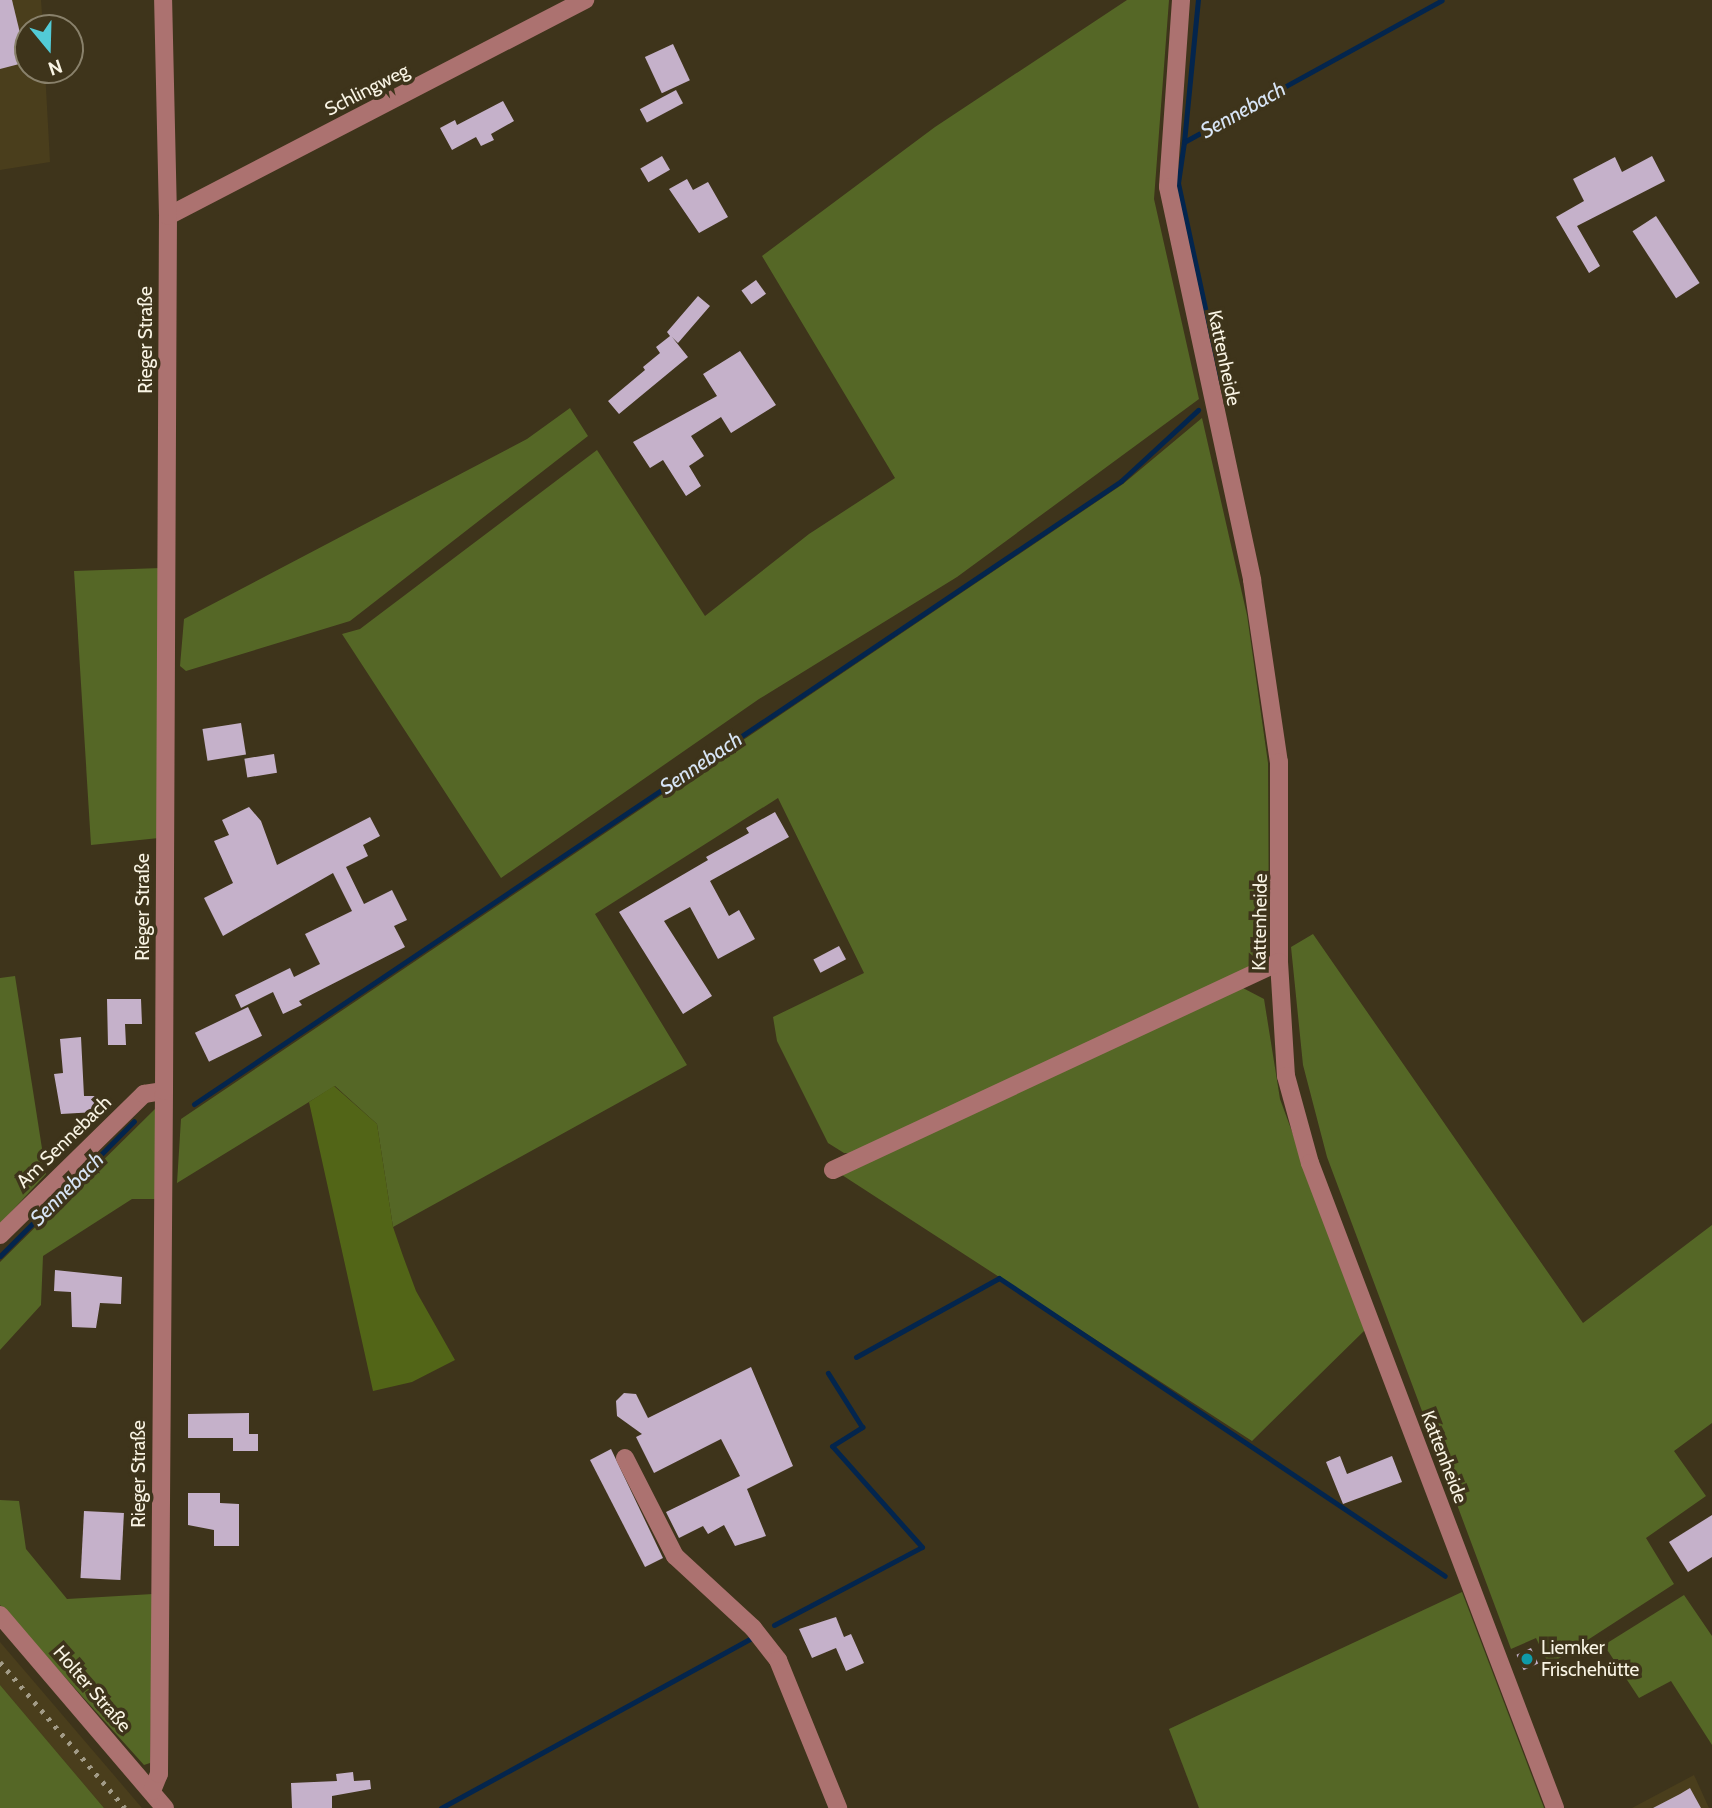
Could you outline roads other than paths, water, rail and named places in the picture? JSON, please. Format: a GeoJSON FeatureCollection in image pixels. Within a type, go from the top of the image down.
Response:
{"type":"FeatureCollection","features":[{"type":"Feature","properties":{"kind":"street","name":"Rieger Straße"},"geometry":{"type":"LineString","coordinates":[[152,1791],[159,1774],[164,1091],[168,216],[163,0]]}},
{"type":"Feature","properties":{"kind":"street","name":"Schlingweg"},"geometry":{"type":"LineString","coordinates":[[168,216],[585,0]]}},
{"type":"Feature","properties":{"kind":"street","name":"Kattenheide"},"geometry":{"type":"LineString","coordinates":[[1181,0],[1168,187],[1252,580],[1279,762],[1279,962],[1286,1076],[1310,1163],[1555,1808]]}},
{"type":"Feature","properties":{"kind":"street"},"geometry":{"type":"LineString","coordinates":[[834,1170],[1279,962]]}},
{"type":"Feature","properties":{"kind":"street","name":"Am Sennebach"},"geometry":{"type":"LineString","coordinates":[[0,1235],[144,1094],[164,1091]]}},
{"type":"Feature","properties":{"kind":"street"},"geometry":{"type":"LineString","coordinates":[[625,1458],[675,1556],[753,1628],[778,1660],[838,1808]]}},
{"type":"Feature","properties":{"kind":"street","name":"Holter Straße"},"geometry":{"type":"LineString","coordinates":[[0,1615],[152,1791]]}},
{"type":"Feature","properties":{"kind":"street"},"geometry":{"type":"LineString","coordinates":[[152,1791],[165,1808]]}},
{"type":"Feature","properties":{"kind":"waterway"},"geometry":{"type":"LineString","coordinates":[[1184,142],[1198,0]]}},
{"type":"Feature","properties":{"kind":"waterway","name":"Sennebach"},"geometry":{"type":"LineString","coordinates":[[1221,382],[1178,183],[1184,142],[1442,0]]}},
{"type":"Feature","properties":{"kind":"waterway","name":"Sennebach"},"geometry":{"type":"LineString","coordinates":[[194,1104],[1121,481],[1198,410]]}},
{"type":"Feature","properties":{"kind":"waterway","name":"Sennebach"},"geometry":{"type":"LineString","coordinates":[[0,1256],[134,1121]]}},
{"type":"Feature","properties":{"kind":"waterway"},"geometry":{"type":"LineString","coordinates":[[856,1357],[999,1278],[1445,1576]]}},
{"type":"Feature","properties":{"kind":"waterway"},"geometry":{"type":"LineString","coordinates":[[774,1625],[922,1547],[832,1446],[862,1427],[828,1373]]}},
{"type":"Feature","properties":{"kind":"waterway"},"geometry":{"type":"LineString","coordinates":[[441,1808],[752,1638]]}},
{"type":"Feature","properties":{"kind":"railway"},"geometry":{"type":"LineString","coordinates":[[0,1662],[125,1808]]}},
{"type":"Feature","properties":{"kind":"place","name":"Liemker Frischehütte"},"geometry":{"type":"Point","coordinates":[1527,1659]}}]}
